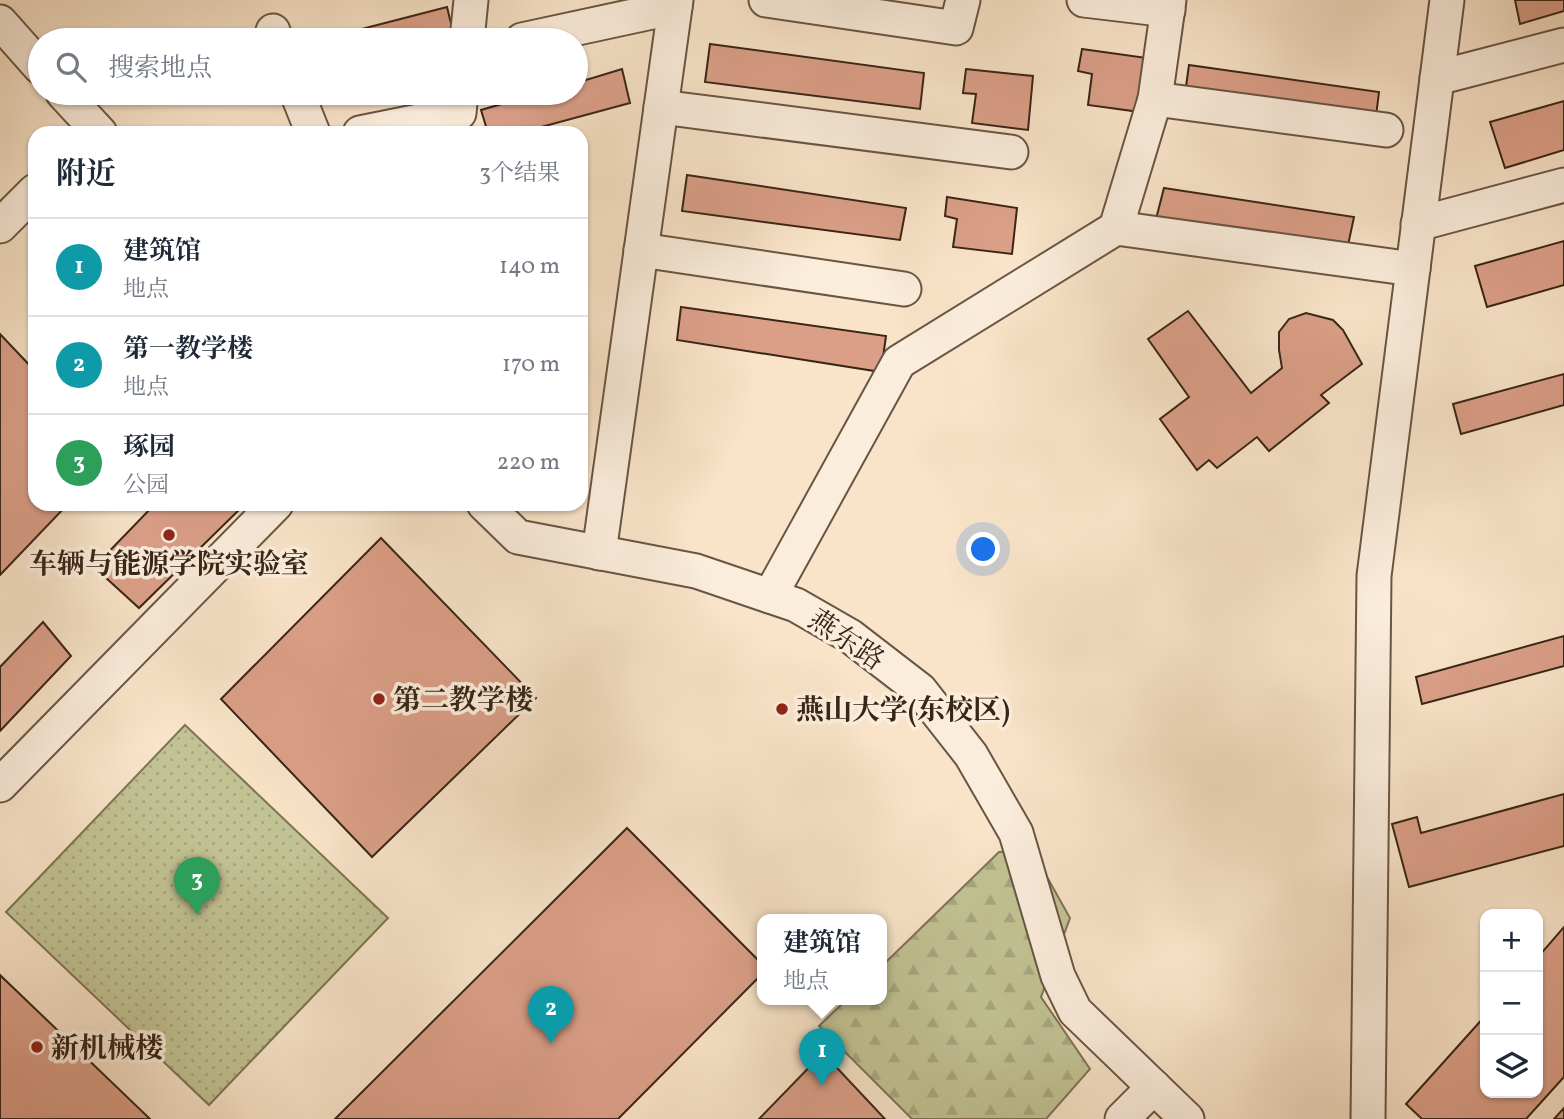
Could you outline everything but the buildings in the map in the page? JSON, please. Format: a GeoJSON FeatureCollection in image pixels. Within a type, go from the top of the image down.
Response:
{"type":"FeatureCollection","features":[{"type":"Feature","properties":{"kind":"street"},"geometry":{"type":"LineString","coordinates":[[468,28],[471,0]]}},
{"type":"Feature","properties":{"kind":"street"},"geometry":{"type":"LineString","coordinates":[[766,0],[956,28],[963,0]]}},
{"type":"Feature","properties":{"kind":"street"},"geometry":{"type":"LineString","coordinates":[[1084,0],[1168,5],[1156,100],[1116,228]]}},
{"type":"Feature","properties":{"kind":"street"},"geometry":{"type":"LineString","coordinates":[[1368,1119],[1374,576],[1447,0]]}},
{"type":"Feature","properties":{"kind":"street"},"geometry":{"type":"LineString","coordinates":[[573,28],[675,4],[599,552]]}},
{"type":"Feature","properties":{"kind":"street"},"geometry":{"type":"LineString","coordinates":[[0,22],[28,54]]}},
{"type":"Feature","properties":{"kind":"street"},"geometry":{"type":"LineString","coordinates":[[1437,78],[1564,45]]}},
{"type":"Feature","properties":{"kind":"street"},"geometry":{"type":"LineString","coordinates":[[1156,100],[1386,130]]}},
{"type":"Feature","properties":{"kind":"street"},"geometry":{"type":"LineString","coordinates":[[73,105],[91,126]]}},
{"type":"Feature","properties":{"kind":"street"},"geometry":{"type":"LineString","coordinates":[[302,105],[310,126]]}},
{"type":"Feature","properties":{"kind":"street"},"geometry":{"type":"LineString","coordinates":[[395,126],[459,113],[460,105]]}},
{"type":"Feature","properties":{"kind":"street"},"geometry":{"type":"LineString","coordinates":[[661,107],[1011,152]]}},
{"type":"Feature","properties":{"kind":"street"},"geometry":{"type":"LineString","coordinates":[[1418,224],[1564,185]]}},
{"type":"Feature","properties":{"kind":"street"},"geometry":{"type":"LineString","coordinates":[[0,226],[28,198]]}},
{"type":"Feature","properties":{"kind":"street"},"geometry":{"type":"LineString","coordinates":[[770,596],[899,362],[1116,228],[1413,269]]}},
{"type":"Feature","properties":{"kind":"street"},"geometry":{"type":"LineString","coordinates":[[641,250],[904,289]]}},
{"type":"Feature","properties":{"kind":"street"},"geometry":{"type":"LineString","coordinates":[[0,785],[268,511]]}},
{"type":"Feature","properties":{"kind":"street","name":"燕东路"},"geometry":{"type":"LineString","coordinates":[[491,511],[518,537],[696,571],[796,605],[850,636],[920,690],[963,744],[1016,833],[1058,976],[1074,1011],[1187,1119]]}},
{"type":"Feature","properties":{"kind":"street"},"geometry":{"type":"LineString","coordinates":[[1122,1119],[1154,1087]]}},
{"type":"Feature","properties":{"kind":"green space"},"geometry":{"type":"Polygon","coordinates":[[[185,725],[388,918],[209,1105],[6,912],[185,725]]]}},
{"type":"Feature","properties":{"kind":"green space"},"geometry":{"type":"Polygon","coordinates":[[[1032,850],[1070,918],[1041,997],[1090,1069],[1046,1119],[912,1119],[819,1026],[841,1005],[887,1005],[887,961],[999,852],[1032,850]]]}},
{"type":"Feature","properties":{"kind":"place","name":"车辆与能源学院实验室"},"geometry":{"type":"Point","coordinates":[169,535]}},
{"type":"Feature","properties":{"kind":"place","name":"第二教学楼"},"geometry":{"type":"Point","coordinates":[379,699]}},
{"type":"Feature","properties":{"kind":"place","name":"燕山大学(东校区)"},"geometry":{"type":"Point","coordinates":[782,709]}},
{"type":"Feature","properties":{"kind":"place","name":"琢园"},"geometry":{"type":"Point","coordinates":[197,915]}},
{"type":"Feature","properties":{"kind":"place","name":"第一教学楼"},"geometry":{"type":"Point","coordinates":[551,1044]}},
{"type":"Feature","properties":{"kind":"place","name":"新机械楼"},"geometry":{"type":"Point","coordinates":[37,1047]}},
{"type":"Feature","properties":{"kind":"place","name":"建筑馆"},"geometry":{"type":"Point","coordinates":[822,1086]}}]}
